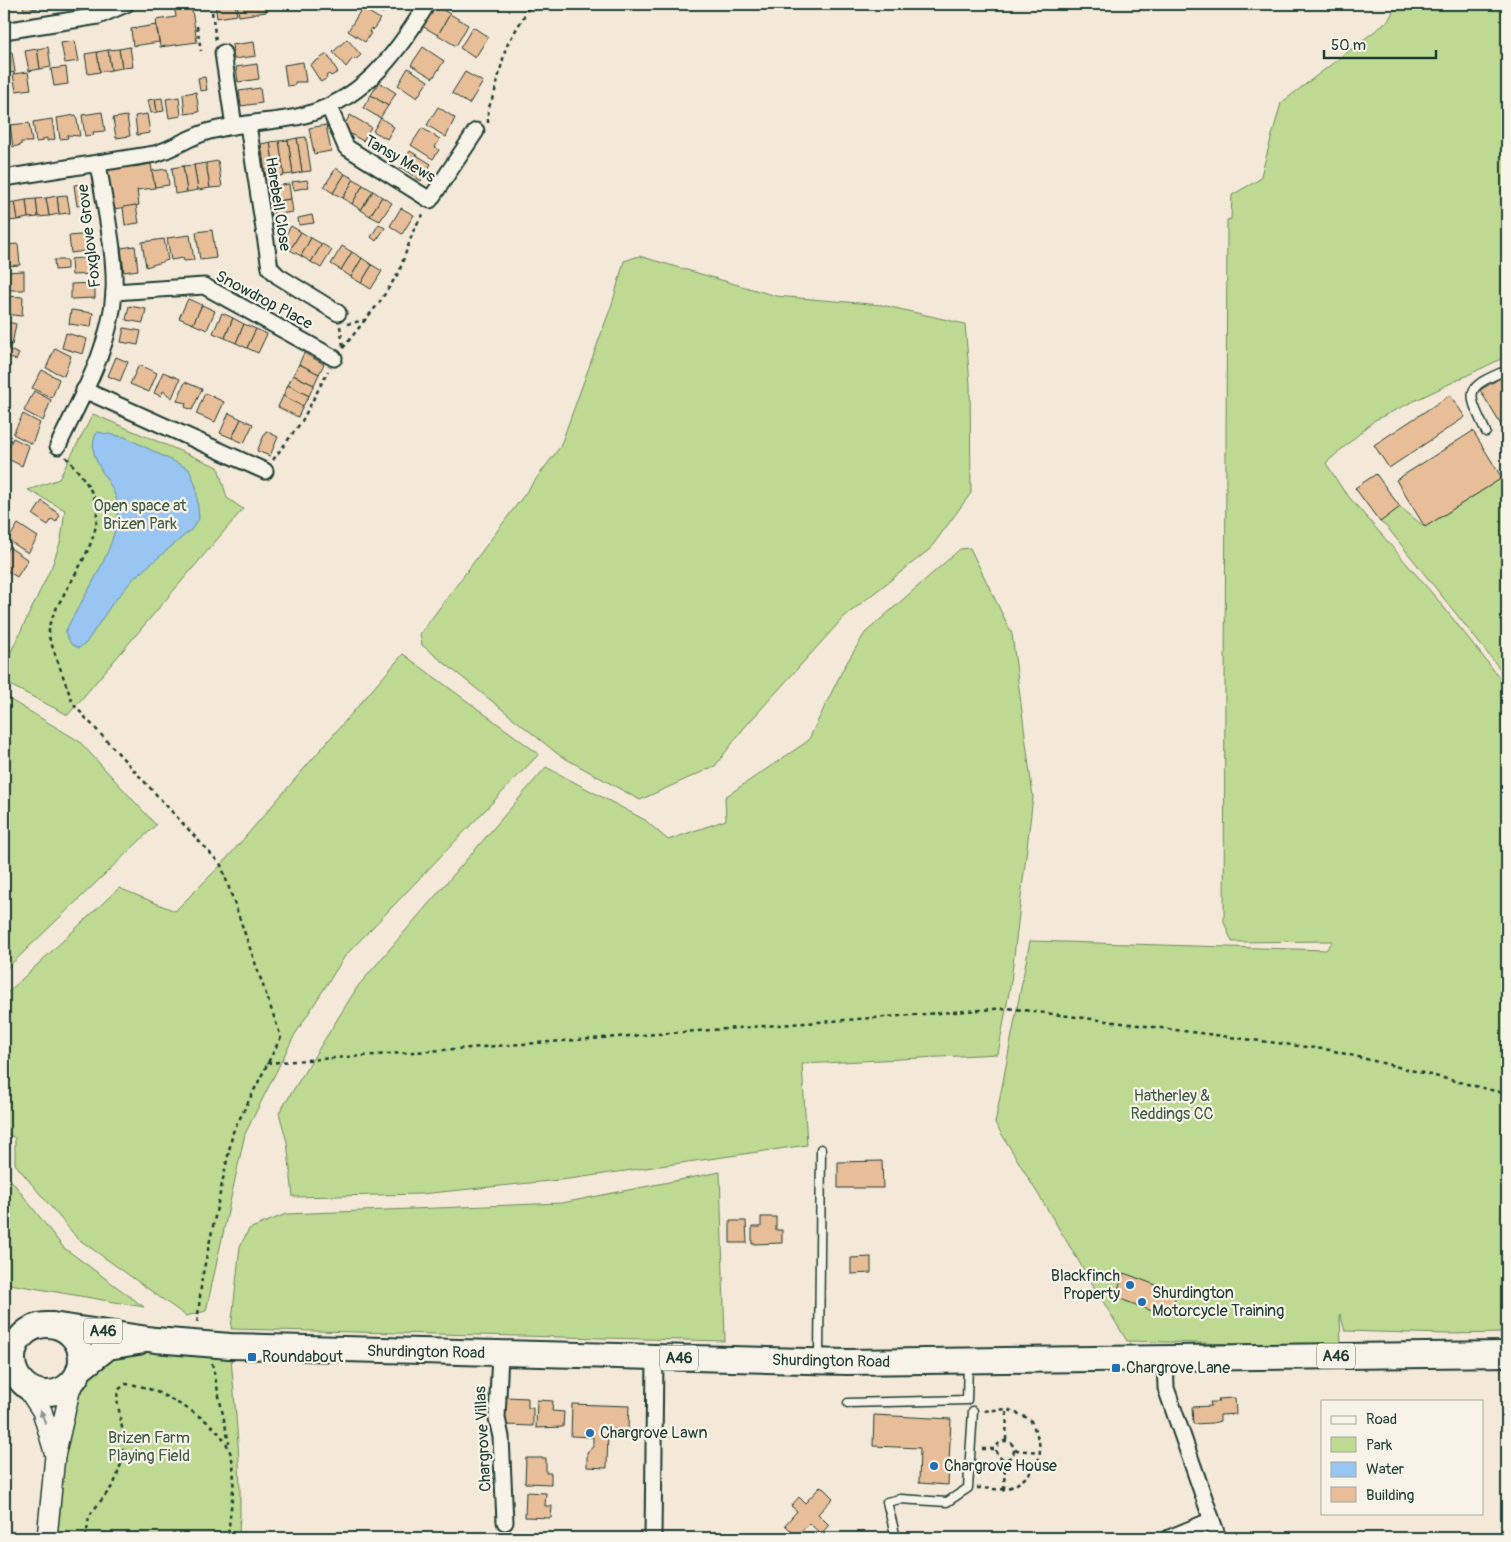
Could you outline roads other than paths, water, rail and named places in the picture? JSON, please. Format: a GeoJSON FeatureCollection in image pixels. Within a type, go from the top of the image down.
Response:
{"type":"FeatureCollection","features":[{"type":"Feature","properties":{"kind":"main road","name":"Shurdington Road"},"geometry":{"type":"LineString","coordinates":[[52,1325],[155,1340],[267,1348],[655,1358],[819,1361],[1507,1354]]}},
{"type":"Feature","properties":{"kind":"main road"},"geometry":{"type":"LineString","coordinates":[[52,1325],[63,1329],[75,1339],[81,1353],[76,1376],[59,1391],[51,1393],[36,1391],[14,1373],[15,1332],[52,1325]]}},
{"type":"Feature","properties":{"kind":"main road","name":"Shurdington Road"},"geometry":{"type":"LineString","coordinates":[[76,1376],[108,1347],[155,1340]]}},
{"type":"Feature","properties":{"kind":"street"},"geometry":{"type":"LineString","coordinates":[[4,31],[98,16],[126,4]]}},
{"type":"Feature","properties":{"kind":"street"},"geometry":{"type":"LineString","coordinates":[[4,178],[172,149],[198,134],[295,117],[329,107],[378,74],[401,45],[427,4]]}},
{"type":"Feature","properties":{"kind":"street","name":"Harebell Close"},"geometry":{"type":"LineString","coordinates":[[223,53],[241,125],[270,268],[337,320]]}},
{"type":"Feature","properties":{"kind":"street","name":"Tansy Mews"},"geometry":{"type":"LineString","coordinates":[[329,107],[346,147],[430,200],[482,130]]}},
{"type":"Feature","properties":{"kind":"street","name":"Foxglove Grove"},"geometry":{"type":"LineString","coordinates":[[58,446],[103,347],[114,292],[113,264],[98,163]]}},
{"type":"Feature","properties":{"kind":"street","name":"Snowdrop Place"},"geometry":{"type":"LineString","coordinates":[[114,292],[204,286],[339,353]]}},
{"type":"Feature","properties":{"kind":"street"},"geometry":{"type":"LineString","coordinates":[[84,390],[265,471]]}},
{"type":"Feature","properties":{"kind":"street","name":"Chargrove Villas"},"geometry":{"type":"LineString","coordinates":[[500,1354],[497,1418],[501,1437],[505,1522]]}},
{"type":"Feature","properties":{"kind":"street"},"geometry":{"type":"LineString","coordinates":[[653,1538],[655,1358]]}},
{"type":"Feature","properties":{"kind":"street"},"geometry":{"type":"LineString","coordinates":[[1165,1358],[1166,1388],[1210,1521],[1218,1538]]}},
{"type":"Feature","properties":{"kind":"street"},"geometry":{"type":"LineString","coordinates":[[14,1373],[42,1411],[55,1456]]}},
{"type":"Feature","properties":{"kind":"street"},"geometry":{"type":"LineString","coordinates":[[47,1538],[55,1456],[76,1376]]}},
{"type":"Feature","properties":{"kind":"street"},"geometry":{"type":"LineString","coordinates":[[1169,1538],[1210,1521]]}},
{"type":"Feature","properties":{"kind":"lane"},"geometry":{"type":"LineString","coordinates":[[1486,432],[1472,401],[1473,390],[1480,381],[1507,370]]}},
{"type":"Feature","properties":{"kind":"lane"},"geometry":{"type":"LineString","coordinates":[[819,1361],[821,1148]]}},
{"type":"Feature","properties":{"kind":"lane"},"geometry":{"type":"LineString","coordinates":[[848,1403],[967,1400],[968,1360]]}},
{"type":"Feature","properties":{"kind":"lane"},"geometry":{"type":"LineString","coordinates":[[896,1538],[887,1502],[900,1499],[947,1502],[968,1488],[972,1411]]}},
{"type":"Feature","properties":{"kind":"water"},"geometry":{"type":"Polygon","coordinates":[[[97,432],[125,437],[189,469],[196,486],[199,519],[191,530],[134,578],[112,604],[86,643],[79,648],[71,644],[65,632],[104,560],[115,529],[118,513],[114,492],[97,463],[94,453],[93,443],[97,432]]]}},
{"type":"Feature","properties":{"kind":"place","name":"Blackfinch Property"},"geometry":{"type":"Point","coordinates":[1130,1285]}},
{"type":"Feature","properties":{"kind":"place","name":"Shurdington Motorcycle Training"},"geometry":{"type":"Point","coordinates":[1142,1302]}},
{"type":"Feature","properties":{"kind":"place","name":"Roundabout"},"geometry":{"type":"Point","coordinates":[252,1357]}},
{"type":"Feature","properties":{"kind":"place","name":"Chargrove Lane"},"geometry":{"type":"Point","coordinates":[1116,1368]}},
{"type":"Feature","properties":{"kind":"place","name":"Chargrove Lawn"},"geometry":{"type":"Point","coordinates":[590,1433]}},
{"type":"Feature","properties":{"kind":"place","name":"Chargrove House"},"geometry":{"type":"Point","coordinates":[934,1466]}},
{"type":"Feature","properties":{"kind":"park label","name":"Open space at Brizen Park"},"geometry":{"type":"Point","coordinates":[140,515]}},
{"type":"Feature","properties":{"kind":"park label","name":"Hatherley & Reddings CC"},"geometry":{"type":"Point","coordinates":[1172,1105]}},
{"type":"Feature","properties":{"kind":"park label","name":"Brizen Farm Playing Field"},"geometry":{"type":"Point","coordinates":[149,1447]}}]}
